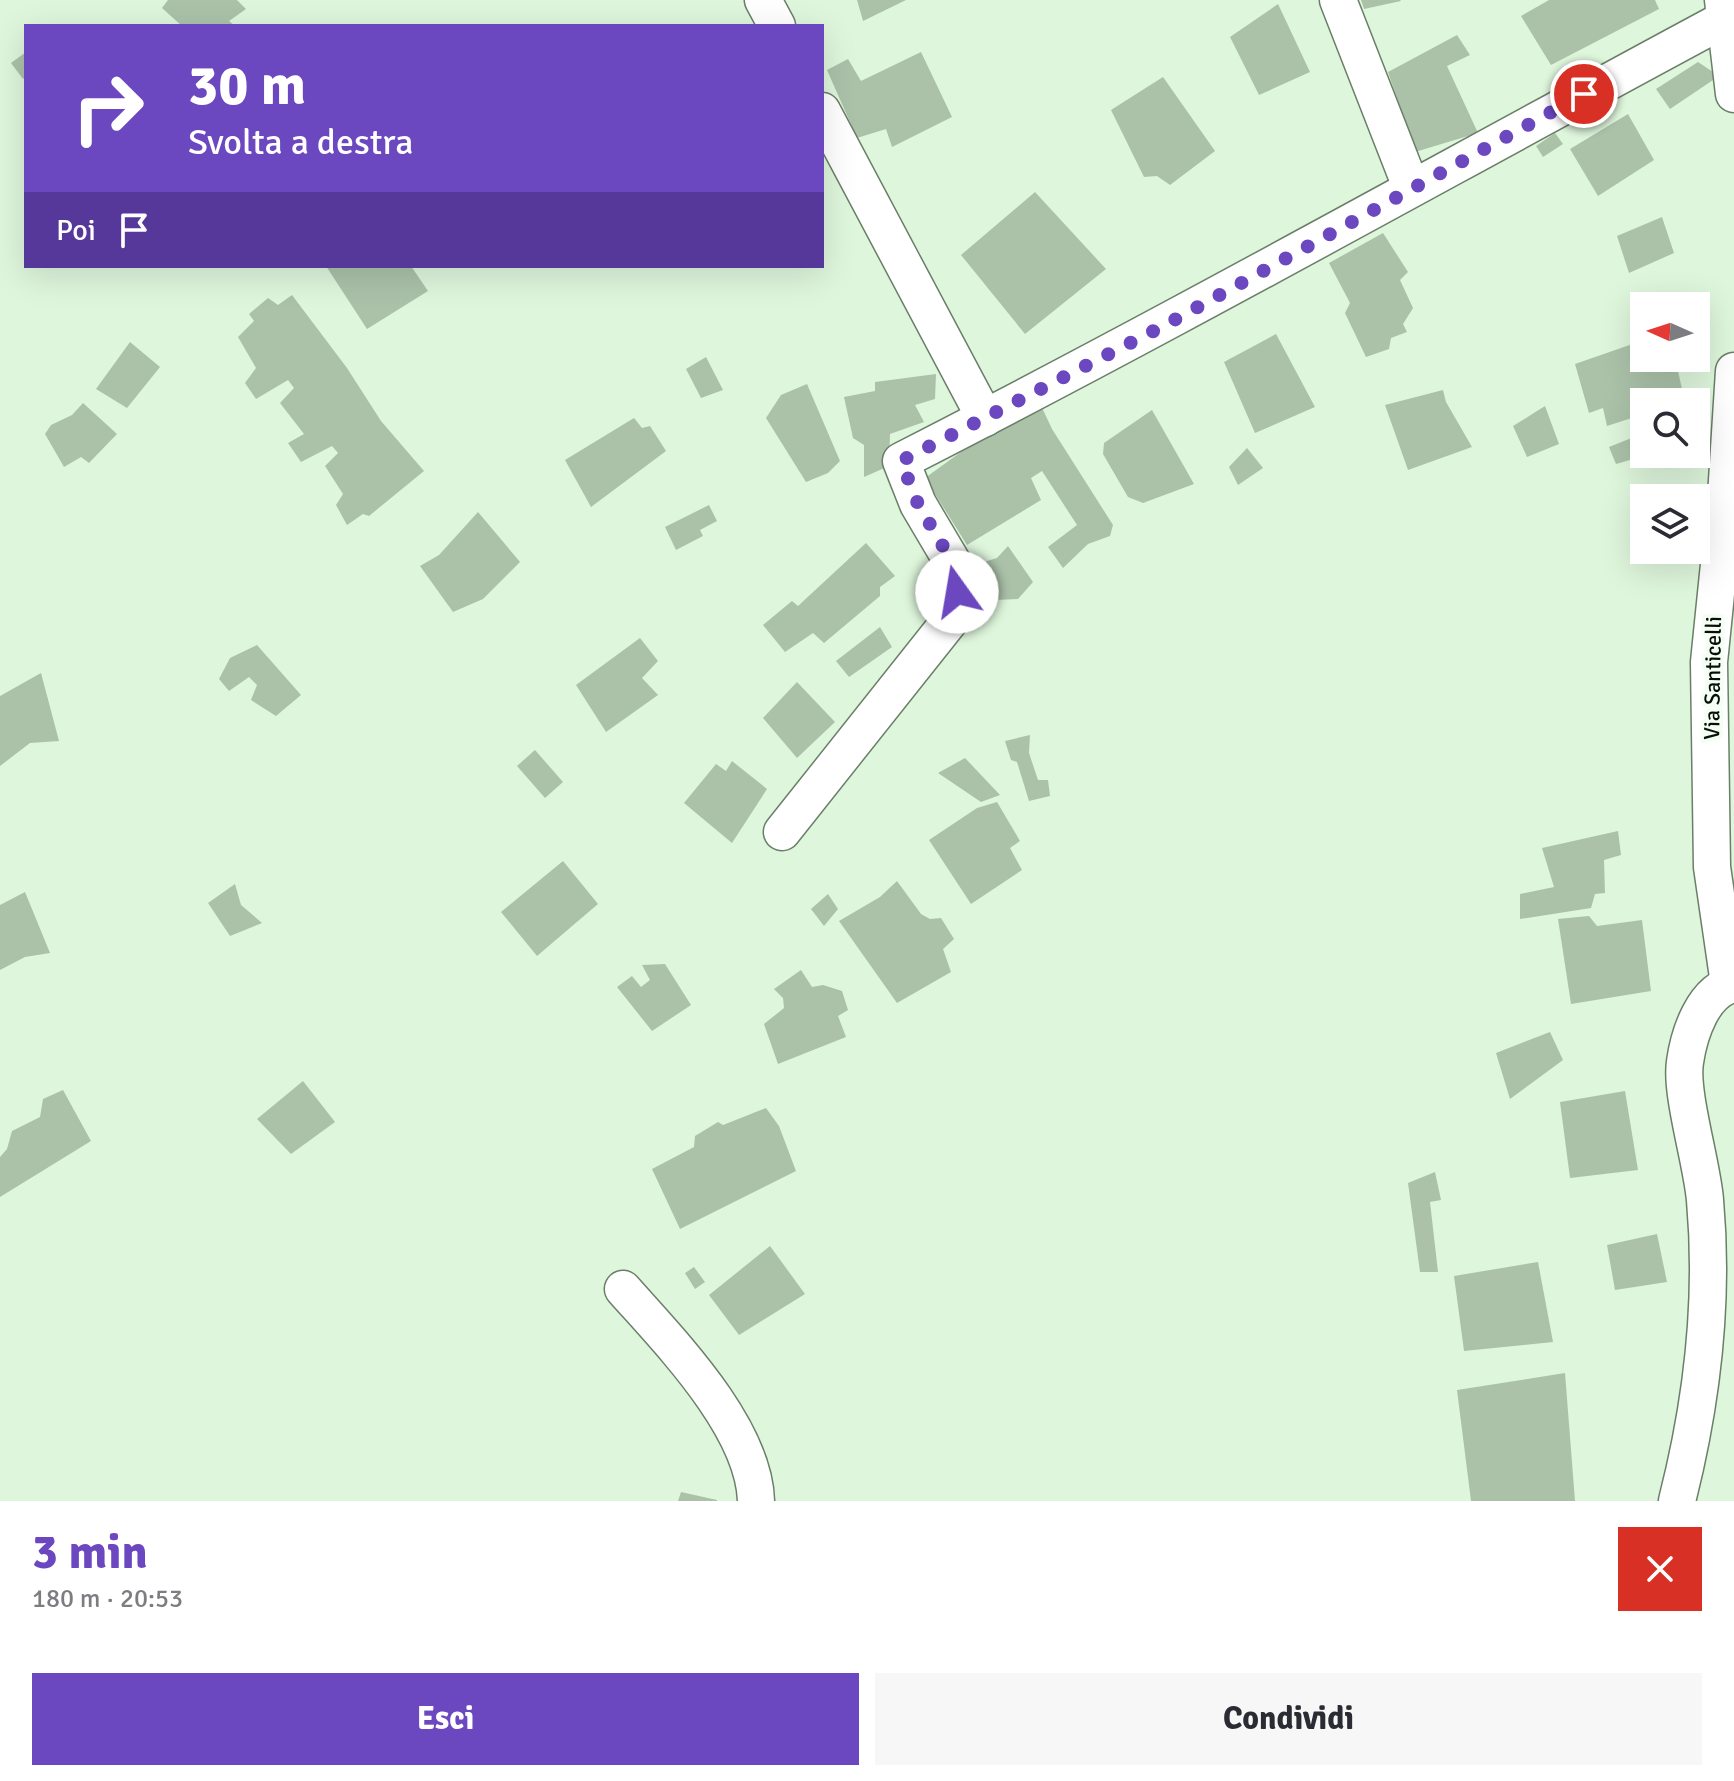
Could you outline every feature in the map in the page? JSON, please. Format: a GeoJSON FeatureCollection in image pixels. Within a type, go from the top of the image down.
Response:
{"type":"FeatureCollection","features":[{"type":"Feature","properties":{"kind":"street"},"geometry":{"type":"LineString","coordinates":[[763,0],[776,24]]}},
{"type":"Feature","properties":{"kind":"street"},"geometry":{"type":"LineString","coordinates":[[1338,0],[1411,187]]}},
{"type":"Feature","properties":{"kind":"street"},"geometry":{"type":"LineString","coordinates":[[782,832],[956,613],[957,570],[918,504],[901,461],[1167,324],[1724,9],[1734,94]]}},
{"type":"Feature","properties":{"kind":"street"},"geometry":{"type":"LineString","coordinates":[[824,115],[985,418]]}},
{"type":"Feature","properties":{"kind":"street","name":"Via Santicelli"},"geometry":{"type":"LineString","coordinates":[[1732,984],[1712,867],[1709,662],[1726,496],[1734,371]]}},
{"type":"Feature","properties":{"kind":"street"},"geometry":{"type":"LineString","coordinates":[[1677,1501],[1700,1387],[1709,1239],[1684,1067],[1698,1017],[1711,997],[1732,984]]}},
{"type":"Feature","properties":{"kind":"street"},"geometry":{"type":"LineString","coordinates":[[623,1289],[679,1352],[726,1414],[755,1484],[756,1501]]}},
{"type":"Feature","properties":{"kind":"building"},"geometry":{"type":"Polygon","coordinates":[[[168,0],[237,0],[246,9],[229,21],[233,24],[180,24],[162,8],[168,0]]]}},
{"type":"Feature","properties":{"kind":"building"},"geometry":{"type":"Polygon","coordinates":[[[857,0],[906,0],[863,21],[857,0]]]}},
{"type":"Feature","properties":{"kind":"building"},"geometry":{"type":"Polygon","coordinates":[[[1361,0],[1400,0],[1401,1],[1364,9],[1361,0]]]}},
{"type":"Feature","properties":{"kind":"building"},"geometry":{"type":"Polygon","coordinates":[[[1549,0],[1655,0],[1659,9],[1551,65],[1521,16],[1549,0]]]}},
{"type":"Feature","properties":{"kind":"building"},"geometry":{"type":"Polygon","coordinates":[[[1278,4],[1310,72],[1259,95],[1230,37],[1278,4]]]}},
{"type":"Feature","properties":{"kind":"building"},"geometry":{"type":"Polygon","coordinates":[[[1457,35],[1470,55],[1447,66],[1478,133],[1415,152],[1388,72],[1457,35]]]}},
{"type":"Feature","properties":{"kind":"building"},"geometry":{"type":"Polygon","coordinates":[[[921,52],[952,117],[892,147],[886,129],[857,138],[827,70],[848,59],[861,81],[921,52]]]}},
{"type":"Feature","properties":{"kind":"building"},"geometry":{"type":"Polygon","coordinates":[[[24,53],[24,78],[23,79],[11,63],[24,53]]]}},
{"type":"Feature","properties":{"kind":"building"},"geometry":{"type":"Polygon","coordinates":[[[1698,62],[1719,76],[1670,109],[1656,89],[1698,62]]]}},
{"type":"Feature","properties":{"kind":"building"},"geometry":{"type":"Polygon","coordinates":[[[1163,77],[1215,151],[1170,185],[1157,176],[1144,177],[1111,110],[1163,77]]]}},
{"type":"Feature","properties":{"kind":"building"},"geometry":{"type":"Polygon","coordinates":[[[1628,114],[1654,160],[1598,196],[1570,149],[1628,114]]]}},
{"type":"Feature","properties":{"kind":"building"},"geometry":{"type":"Polygon","coordinates":[[[1555,133],[1563,144],[1543,157],[1536,146],[1555,133]]]}},
{"type":"Feature","properties":{"kind":"building"},"geometry":{"type":"Polygon","coordinates":[[[1035,192],[1106,269],[1025,334],[961,255],[1035,192]]]}},
{"type":"Feature","properties":{"kind":"building"},"geometry":{"type":"Polygon","coordinates":[[[1662,217],[1674,253],[1629,273],[1617,236],[1662,217]]]}},
{"type":"Feature","properties":{"kind":"building"},"geometry":{"type":"Polygon","coordinates":[[[1383,233],[1408,272],[1400,280],[1413,308],[1403,324],[1407,332],[1391,338],[1389,349],[1366,357],[1345,313],[1350,303],[1329,263],[1383,233]]]}},
{"type":"Feature","properties":{"kind":"building"},"geometry":{"type":"Polygon","coordinates":[[[327,268],[412,268],[428,291],[367,329],[327,268]]]}},
{"type":"Feature","properties":{"kind":"building"},"geometry":{"type":"Polygon","coordinates":[[[292,295],[347,368],[381,421],[424,471],[369,516],[363,514],[347,525],[336,505],[343,494],[325,466],[338,453],[332,446],[301,462],[288,443],[304,434],[280,403],[294,388],[288,380],[256,399],[245,383],[256,368],[238,337],[254,321],[249,314],[268,298],[278,305],[292,295]]]}},
{"type":"Feature","properties":{"kind":"building"},"geometry":{"type":"Polygon","coordinates":[[[1276,334],[1315,407],[1255,433],[1224,362],[1276,334]]]}},
{"type":"Feature","properties":{"kind":"building"},"geometry":{"type":"Polygon","coordinates":[[[130,342],[160,367],[127,408],[96,389],[130,342]]]}},
{"type":"Feature","properties":{"kind":"building"},"geometry":{"type":"Polygon","coordinates":[[[1630,345],[1630,372],[1678,372],[1682,388],[1630,388],[1630,419],[1607,426],[1603,408],[1589,413],[1575,364],[1630,345]]]}},
{"type":"Feature","properties":{"kind":"building"},"geometry":{"type":"Polygon","coordinates":[[[706,357],[723,390],[701,398],[686,369],[706,357]]]}},
{"type":"Feature","properties":{"kind":"building"},"geometry":{"type":"Polygon","coordinates":[[[936,374],[935,399],[915,405],[924,422],[890,434],[889,466],[864,477],[864,445],[853,438],[844,397],[875,391],[875,382],[936,374]]]}},
{"type":"Feature","properties":{"kind":"building"},"geometry":{"type":"Polygon","coordinates":[[[807,384],[840,461],[828,473],[806,482],[766,418],[781,395],[807,384]]]}},
{"type":"Feature","properties":{"kind":"building"},"geometry":{"type":"Polygon","coordinates":[[[1443,390],[1446,402],[1472,447],[1408,470],[1385,405],[1443,390]]]}},
{"type":"Feature","properties":{"kind":"building"},"geometry":{"type":"Polygon","coordinates":[[[1037,397],[1052,429],[1113,525],[1110,536],[1088,544],[1063,568],[1048,547],[1077,525],[1042,471],[1031,478],[1041,500],[967,545],[925,478],[1037,397]]]}},
{"type":"Feature","properties":{"kind":"building"},"geometry":{"type":"Polygon","coordinates":[[[83,403],[117,434],[89,463],[81,457],[64,467],[45,434],[51,425],[72,415],[83,403]]]}},
{"type":"Feature","properties":{"kind":"building"},"geometry":{"type":"Polygon","coordinates":[[[1545,406],[1559,444],[1527,457],[1513,426],[1545,406]]]}},
{"type":"Feature","properties":{"kind":"building"},"geometry":{"type":"Polygon","coordinates":[[[1152,410],[1194,484],[1143,503],[1128,497],[1103,454],[1104,443],[1152,410]]]}},
{"type":"Feature","properties":{"kind":"building"},"geometry":{"type":"Polygon","coordinates":[[[634,418],[642,428],[650,426],[666,451],[591,507],[565,460],[634,418]]]}},
{"type":"Feature","properties":{"kind":"building"},"geometry":{"type":"Polygon","coordinates":[[[1630,439],[1630,460],[1616,464],[1609,447],[1630,439]]]}},
{"type":"Feature","properties":{"kind":"building"},"geometry":{"type":"Polygon","coordinates":[[[1247,448],[1263,468],[1238,485],[1229,467],[1247,448]]]}},
{"type":"Feature","properties":{"kind":"building"},"geometry":{"type":"Polygon","coordinates":[[[709,505],[717,521],[700,530],[703,536],[676,550],[665,527],[709,505]]]}},
{"type":"Feature","properties":{"kind":"building"},"geometry":{"type":"Polygon","coordinates":[[[478,512],[520,562],[483,599],[453,612],[420,566],[439,555],[478,512]]]}},
{"type":"Feature","properties":{"kind":"building"},"geometry":{"type":"Polygon","coordinates":[[[866,543],[895,576],[880,587],[880,596],[824,643],[813,633],[785,652],[763,625],[792,601],[798,606],[866,543]]]}},
{"type":"Feature","properties":{"kind":"building"},"geometry":{"type":"Polygon","coordinates":[[[1008,546],[1033,582],[1018,599],[996,600],[977,564],[997,558],[1008,546]]]}},
{"type":"Feature","properties":{"kind":"building"},"geometry":{"type":"Polygon","coordinates":[[[880,627],[892,647],[849,677],[836,661],[880,627]]]}},
{"type":"Feature","properties":{"kind":"building"},"geometry":{"type":"Polygon","coordinates":[[[640,638],[658,661],[642,678],[658,695],[606,732],[576,685],[640,638]]]}},
{"type":"Feature","properties":{"kind":"building"},"geometry":{"type":"Polygon","coordinates":[[[257,645],[301,695],[276,716],[251,700],[257,685],[249,677],[229,691],[219,679],[230,658],[257,645]]]}},
{"type":"Feature","properties":{"kind":"building"},"geometry":{"type":"Polygon","coordinates":[[[41,673],[59,741],[30,743],[0,766],[0,696],[41,673]]]}},
{"type":"Feature","properties":{"kind":"building"},"geometry":{"type":"Polygon","coordinates":[[[797,682],[835,722],[797,758],[763,718],[797,682]]]}},
{"type":"Feature","properties":{"kind":"building"},"geometry":{"type":"Polygon","coordinates":[[[1030,735],[1029,753],[1038,780],[1048,780],[1050,796],[1029,801],[1017,762],[1011,760],[1005,741],[1030,735]]]}},
{"type":"Feature","properties":{"kind":"building"},"geometry":{"type":"Polygon","coordinates":[[[535,750],[563,782],[545,798],[517,766],[535,750]]]}},
{"type":"Feature","properties":{"kind":"building"},"geometry":{"type":"Polygon","coordinates":[[[965,758],[1000,795],[981,802],[938,773],[965,758]]]}},
{"type":"Feature","properties":{"kind":"building"},"geometry":{"type":"Polygon","coordinates":[[[732,761],[767,789],[732,843],[684,803],[716,764],[726,771],[732,761]]]}},
{"type":"Feature","properties":{"kind":"building"},"geometry":{"type":"Polygon","coordinates":[[[997,802],[1020,841],[1010,848],[1022,870],[971,904],[929,840],[977,808],[997,802]]]}},
{"type":"Feature","properties":{"kind":"building"},"geometry":{"type":"Polygon","coordinates":[[[1618,831],[1621,855],[1604,860],[1605,893],[1595,894],[1591,908],[1520,919],[1520,894],[1554,887],[1542,848],[1618,831]]]}},
{"type":"Feature","properties":{"kind":"building"},"geometry":{"type":"Polygon","coordinates":[[[563,861],[598,904],[537,956],[501,912],[563,861]]]}},
{"type":"Feature","properties":{"kind":"building"},"geometry":{"type":"Polygon","coordinates":[[[897,881],[921,914],[930,919],[941,918],[954,939],[943,949],[951,972],[897,1003],[839,921],[880,897],[897,881]]]}},
{"type":"Feature","properties":{"kind":"building"},"geometry":{"type":"Polygon","coordinates":[[[235,884],[241,905],[262,923],[230,936],[208,903],[235,884]]]}},
{"type":"Feature","properties":{"kind":"building"},"geometry":{"type":"Polygon","coordinates":[[[25,892],[50,953],[25,957],[0,970],[0,905],[25,892]]]}},
{"type":"Feature","properties":{"kind":"building"},"geometry":{"type":"Polygon","coordinates":[[[828,894],[838,909],[824,926],[811,909],[828,894]]]}},
{"type":"Feature","properties":{"kind":"building"},"geometry":{"type":"Polygon","coordinates":[[[1589,916],[1597,926],[1642,920],[1651,991],[1571,1004],[1558,919],[1589,916]]]}},
{"type":"Feature","properties":{"kind":"building"},"geometry":{"type":"Polygon","coordinates":[[[665,964],[691,1005],[652,1031],[617,987],[632,976],[641,987],[650,980],[642,965],[665,964]]]}},
{"type":"Feature","properties":{"kind":"building"},"geometry":{"type":"Polygon","coordinates":[[[801,970],[812,987],[823,985],[842,991],[848,1010],[838,1016],[846,1037],[778,1064],[764,1024],[784,1008],[783,998],[774,989],[801,970]]]}},
{"type":"Feature","properties":{"kind":"building"},"geometry":{"type":"Polygon","coordinates":[[[1550,1032],[1563,1060],[1510,1099],[1496,1053],[1550,1032]]]}},
{"type":"Feature","properties":{"kind":"building"},"geometry":{"type":"Polygon","coordinates":[[[303,1081],[335,1122],[291,1154],[257,1119],[303,1081]]]}},
{"type":"Feature","properties":{"kind":"building"},"geometry":{"type":"Polygon","coordinates":[[[63,1090],[91,1141],[0,1197],[0,1157],[7,1149],[12,1131],[40,1117],[43,1099],[63,1090]]]}},
{"type":"Feature","properties":{"kind":"building"},"geometry":{"type":"Polygon","coordinates":[[[1625,1091],[1638,1170],[1570,1178],[1560,1102],[1625,1091]]]}},
{"type":"Feature","properties":{"kind":"building"},"geometry":{"type":"Polygon","coordinates":[[[766,1108],[779,1126],[796,1171],[680,1229],[652,1169],[694,1147],[695,1136],[718,1122],[723,1125],[766,1108]]]}},
{"type":"Feature","properties":{"kind":"building"},"geometry":{"type":"Polygon","coordinates":[[[1435,1172],[1441,1200],[1430,1202],[1438,1272],[1420,1272],[1408,1183],[1435,1172]]]}},
{"type":"Feature","properties":{"kind":"building"},"geometry":{"type":"Polygon","coordinates":[[[1657,1234],[1667,1282],[1615,1290],[1607,1245],[1657,1234]]]}},
{"type":"Feature","properties":{"kind":"building"},"geometry":{"type":"Polygon","coordinates":[[[770,1246],[805,1294],[739,1335],[709,1295],[770,1246]]]}},
{"type":"Feature","properties":{"kind":"building"},"geometry":{"type":"Polygon","coordinates":[[[1538,1262],[1553,1342],[1464,1351],[1454,1276],[1538,1262]]]}},
{"type":"Feature","properties":{"kind":"building"},"geometry":{"type":"Polygon","coordinates":[[[694,1267],[705,1282],[695,1289],[685,1273],[694,1267]]]}},
{"type":"Feature","properties":{"kind":"building"},"geometry":{"type":"Polygon","coordinates":[[[1565,1373],[1575,1501],[1471,1501],[1457,1390],[1565,1373]]]}},
{"type":"Feature","properties":{"kind":"building"},"geometry":{"type":"Polygon","coordinates":[[[681,1492],[717,1500],[717,1501],[678,1501],[681,1492]]]}},
{"type":"Feature","properties":{"kind":"route"},"geometry":{"type":"LineString","coordinates":[[957,592],[957,570],[918,504],[901,461],[1167,324],[1428,177],[1584,94]]}}]}
